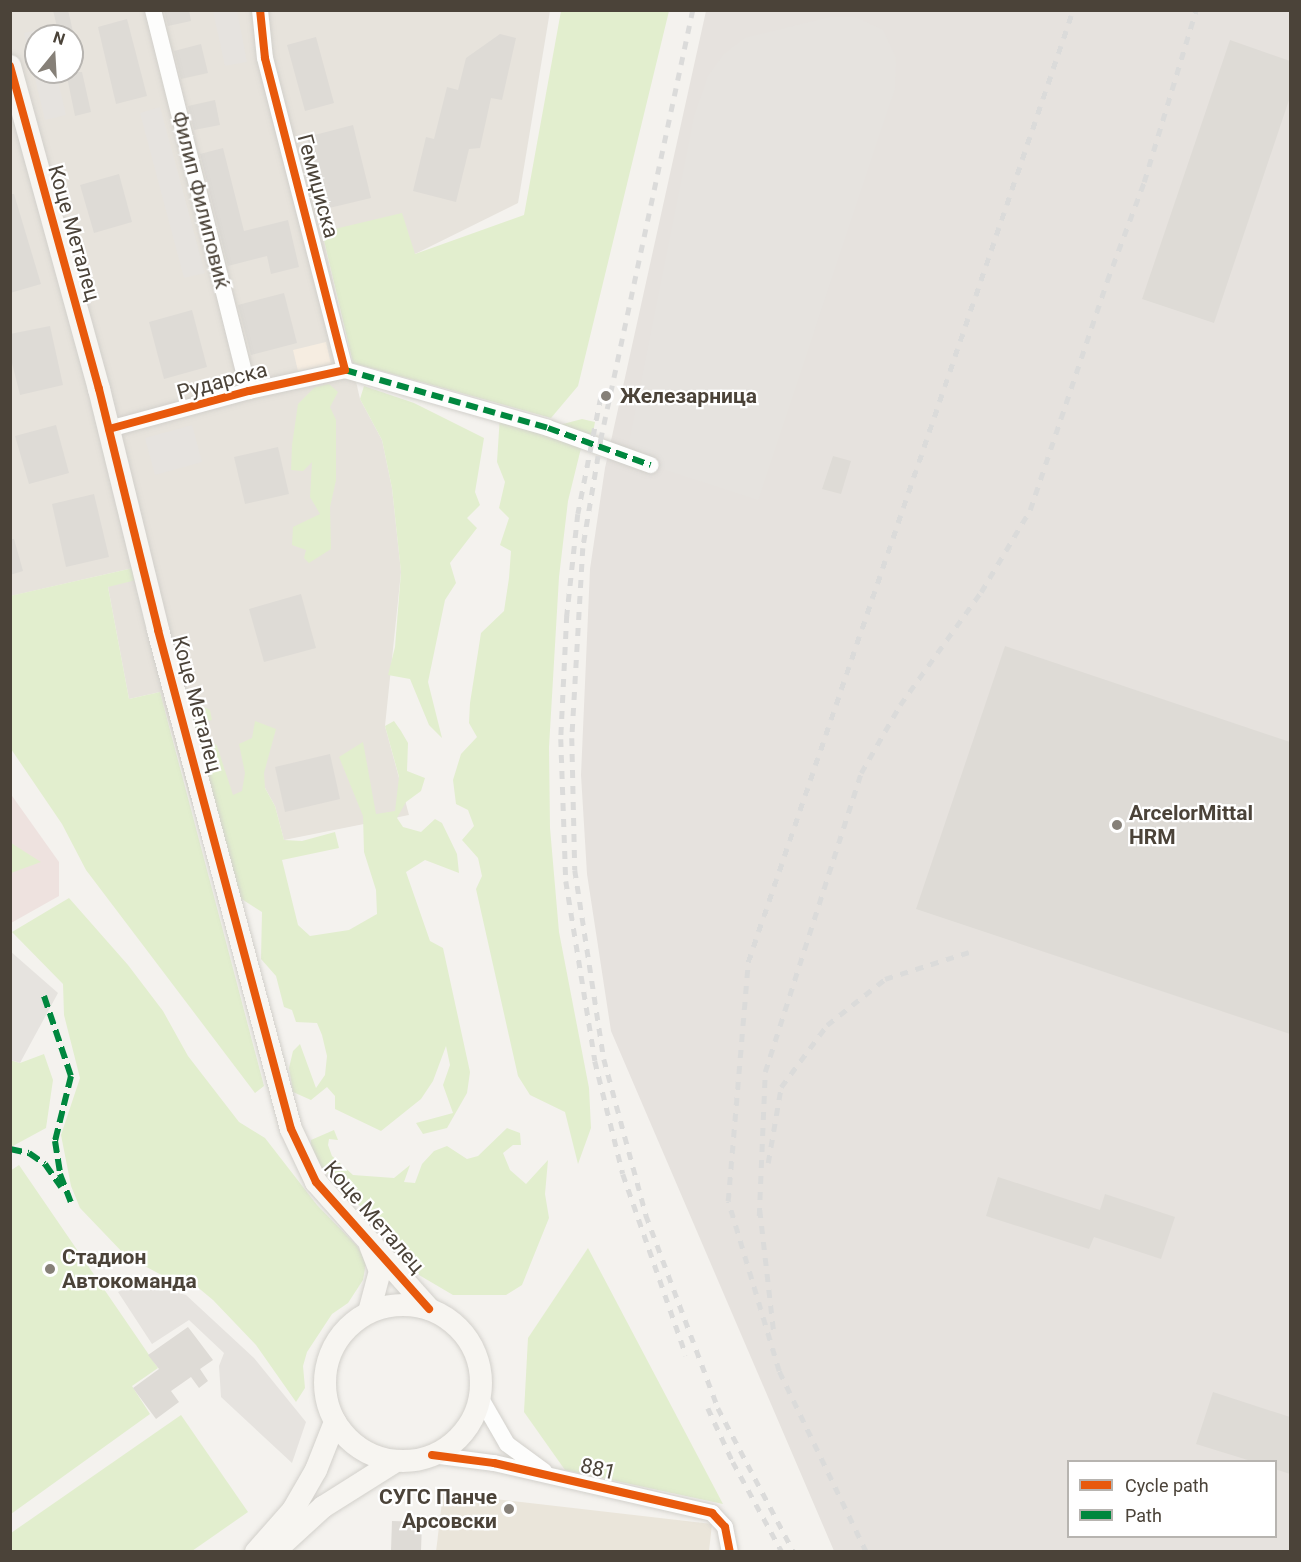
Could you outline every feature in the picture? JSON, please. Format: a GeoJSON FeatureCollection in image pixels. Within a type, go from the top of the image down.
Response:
{"type":"FeatureCollection","features":[{"type":"Feature","properties":{"kind":"street","name":"Филип Филиповиќ"},"geometry":{"type":"LineString","coordinates":[[153,10],[249,390]]}},
{"type":"Feature","properties":{"kind":"street","name":"Гемиџиска"},"geometry":{"type":"LineString","coordinates":[[260,10],[265,58],[345,370]]}},
{"type":"Feature","properties":{"kind":"street","name":"Коце Металец"},"geometry":{"type":"LineString","coordinates":[[10,66],[109,429],[291,1129],[316,1182],[366,1235],[429,1309]]}},
{"type":"Feature","properties":{"kind":"street","name":"Рударска"},"geometry":{"type":"LineString","coordinates":[[109,429],[249,390],[345,370]]}},
{"type":"Feature","properties":{"kind":"street"},"geometry":{"type":"LineString","coordinates":[[345,370],[548,428],[650,465]]}},
{"type":"Feature","properties":{"kind":"street","name":"Коце Металец"},"geometry":{"type":"LineString","coordinates":[[366,1235],[380,1271],[369,1312]]}},
{"type":"Feature","properties":{"kind":"street"},"geometry":{"type":"LineString","coordinates":[[274,1551],[323,1507],[396,1461],[432,1455],[463,1432],[480,1397],[481,1368],[468,1341],[448,1320],[429,1309],[399,1305],[369,1312],[344,1332],[327,1360],[326,1402],[335,1422],[361,1449],[396,1461]]}},
{"type":"Feature","properties":{"kind":"street","name":"881"},"geometry":{"type":"LineString","coordinates":[[480,1397],[507,1444],[555,1477]]}},
{"type":"Feature","properties":{"kind":"street"},"geometry":{"type":"LineString","coordinates":[[256,1551],[293,1510],[316,1470],[335,1422]]}},
{"type":"Feature","properties":{"kind":"street","name":"881"},"geometry":{"type":"LineString","coordinates":[[432,1455],[494,1462],[712,1513],[725,1527],[730,1551]]}},
{"type":"Feature","properties":{"kind":"shaded area"},"geometry":{"type":"Polygon","coordinates":[[[10,11],[550,11],[518,203],[415,254],[322,232],[360,399],[382,440],[392,488],[401,572],[385,726],[409,815],[284,840],[275,806],[265,788],[192,806],[160,692],[129,699],[108,587],[133,568],[11,596],[10,11]]]}},
{"type":"Feature","properties":{"kind":"shaded area"},"geometry":{"type":"Polygon","coordinates":[[[213,11],[237,11],[247,62],[225,66],[213,11]]]}},
{"type":"Feature","properties":{"kind":"shaded area"},"geometry":{"type":"Polygon","coordinates":[[[706,11],[1290,11],[1290,1551],[834,1551],[611,1031],[587,874],[581,775],[590,569],[605,468],[706,11]]]}},
{"type":"Feature","properties":{"kind":"shaded area"},"geometry":{"type":"Polygon","coordinates":[[[830,17],[855,17],[883,30],[896,58],[895,88],[758,500],[650,465],[629,443],[694,117],[708,76],[724,54],[745,38],[830,17]]]}},
{"type":"Feature","properties":{"kind":"shaded area"},"geometry":{"type":"Polygon","coordinates":[[[36,84],[59,84],[66,115],[45,120],[36,84]]]}},
{"type":"Feature","properties":{"kind":"shaded area"},"geometry":{"type":"Polygon","coordinates":[[[160,107],[205,273],[184,278],[140,113],[160,107]]]}},
{"type":"Feature","properties":{"kind":"shaded area"},"geometry":{"type":"Polygon","coordinates":[[[326,342],[331,364],[298,371],[293,350],[326,342]]]}},
{"type":"Feature","properties":{"kind":"shaded area"},"geometry":{"type":"Polygon","coordinates":[[[192,425],[202,462],[155,475],[145,438],[192,425]]]}},
{"type":"Feature","properties":{"kind":"shaded area"},"geometry":{"type":"Polygon","coordinates":[[[10,793],[59,862],[59,896],[11,923],[10,793]]]}},
{"type":"Feature","properties":{"kind":"shaded area"},"geometry":{"type":"Polygon","coordinates":[[[10,951],[58,993],[20,1063],[11,1060],[10,951]]]}},
{"type":"Feature","properties":{"kind":"shaded area"},"geometry":{"type":"Polygon","coordinates":[[[137,1282],[186,1295],[254,1358],[306,1422],[292,1463],[221,1397],[219,1366],[224,1353],[189,1320],[152,1344],[118,1292],[137,1282]]]}},
{"type":"Feature","properties":{"kind":"shaded area","name":"СУГС Панче Арсовски"},"geometry":{"type":"Polygon","coordinates":[[[443,1493],[712,1524],[709,1551],[436,1552],[443,1493]]]}},
{"type":"Feature","properties":{"kind":"green space"},"geometry":{"type":"Polygon","coordinates":[[[561,11],[669,11],[578,386],[551,418],[353,363],[322,232],[402,213],[415,254],[524,215],[561,11]]]}},
{"type":"Feature","properties":{"kind":"green space"},"geometry":{"type":"Polygon","coordinates":[[[329,384],[338,392],[330,407],[336,420],[336,480],[330,507],[331,549],[309,563],[304,558],[306,550],[292,545],[293,527],[320,514],[310,497],[312,462],[303,471],[291,470],[292,445],[298,404],[315,387],[329,384]]]}},
{"type":"Feature","properties":{"kind":"green space"},"geometry":{"type":"Polygon","coordinates":[[[364,386],[414,403],[484,438],[475,492],[480,505],[467,518],[477,528],[450,563],[456,583],[445,600],[428,682],[442,738],[429,725],[410,679],[388,675],[395,647],[401,572],[392,488],[382,440],[360,399],[364,386]]]}},
{"type":"Feature","properties":{"kind":"green space"},"geometry":{"type":"Polygon","coordinates":[[[500,415],[548,428],[582,419],[595,422],[592,438],[584,436],[568,501],[559,577],[549,747],[550,828],[559,932],[589,1088],[591,1128],[578,1164],[565,1112],[530,1095],[518,1076],[476,889],[482,876],[478,858],[462,840],[474,826],[468,810],[456,804],[453,780],[461,754],[477,737],[469,723],[481,633],[504,611],[509,578],[511,551],[500,545],[509,518],[499,508],[505,482],[497,462],[500,415]]]}},
{"type":"Feature","properties":{"kind":"green space"},"geometry":{"type":"Polygon","coordinates":[[[133,568],[136,580],[108,587],[129,699],[160,692],[264,1086],[255,1093],[86,870],[62,824],[11,749],[10,596],[133,568]]]}},
{"type":"Feature","properties":{"kind":"green space"},"geometry":{"type":"Polygon","coordinates":[[[189,699],[210,710],[212,720],[203,722],[202,733],[217,746],[233,795],[242,791],[245,773],[239,744],[252,738],[255,721],[276,729],[264,773],[265,788],[275,806],[284,840],[302,841],[335,832],[339,848],[282,860],[298,925],[310,936],[349,930],[377,914],[376,890],[364,852],[363,816],[339,757],[363,742],[376,814],[395,811],[399,777],[385,726],[394,721],[401,731],[408,743],[407,771],[425,778],[421,791],[406,802],[397,818],[403,827],[421,832],[435,819],[442,823],[457,854],[459,873],[425,860],[406,872],[430,941],[443,948],[470,1072],[467,1093],[447,1128],[423,1134],[416,1123],[453,1113],[443,1085],[450,1065],[446,1046],[433,1081],[421,1099],[381,1131],[335,1109],[335,1096],[327,1087],[311,1100],[293,1092],[289,1068],[293,1051],[300,1044],[316,1088],[325,1075],[327,1056],[322,1035],[317,1023],[296,1022],[292,1010],[284,1007],[276,976],[261,959],[262,912],[237,896],[186,713],[189,699]]]}},
{"type":"Feature","properties":{"kind":"green space"},"geometry":{"type":"Polygon","coordinates":[[[11,843],[41,862],[11,873],[11,843]]]}},
{"type":"Feature","properties":{"kind":"green space"},"geometry":{"type":"Polygon","coordinates":[[[69,898],[128,965],[163,1011],[188,1056],[239,1122],[265,1138],[317,1205],[357,1246],[366,1263],[363,1280],[348,1303],[332,1314],[307,1352],[303,1366],[305,1388],[296,1402],[256,1345],[213,1300],[195,1285],[169,1279],[126,1256],[80,1208],[71,1186],[61,1135],[80,1078],[64,1015],[63,984],[12,932],[69,898]]]}},
{"type":"Feature","properties":{"kind":"green space"},"geometry":{"type":"Polygon","coordinates":[[[44,1054],[53,1080],[46,1128],[11,1147],[10,1060],[20,1063],[44,1054]]]}},
{"type":"Feature","properties":{"kind":"green space"},"geometry":{"type":"Polygon","coordinates":[[[507,1128],[520,1133],[521,1145],[513,1145],[503,1153],[510,1170],[526,1184],[548,1160],[545,1194],[549,1218],[522,1285],[506,1295],[453,1295],[419,1275],[415,1261],[392,1243],[377,1217],[345,1196],[335,1177],[319,1170],[311,1153],[311,1140],[334,1130],[338,1140],[329,1139],[328,1145],[332,1156],[353,1175],[394,1178],[410,1165],[404,1182],[415,1183],[422,1164],[434,1151],[447,1146],[467,1159],[478,1156],[507,1128]]]}},
{"type":"Feature","properties":{"kind":"green space","name":"Стадион Автокоманда"},"geometry":{"type":"Polygon","coordinates":[[[19,1165],[158,1368],[132,1386],[150,1414],[11,1514],[10,1171],[19,1165]]]}},
{"type":"Feature","properties":{"kind":"green space"},"geometry":{"type":"Polygon","coordinates":[[[588,1248],[723,1504],[565,1470],[524,1412],[528,1338],[588,1248]]]}},
{"type":"Feature","properties":{"kind":"green space"},"geometry":{"type":"Polygon","coordinates":[[[181,1415],[248,1512],[192,1551],[11,1551],[11,1533],[181,1415]]]}},
{"type":"Feature","properties":{"kind":"building"},"geometry":{"type":"Polygon","coordinates":[[[53,10],[68,10],[71,24],[56,24],[53,10]]]}},
{"type":"Feature","properties":{"kind":"building"},"geometry":{"type":"Polygon","coordinates":[[[164,10],[189,10],[191,21],[168,26],[164,10]]]}},
{"type":"Feature","properties":{"kind":"building"},"geometry":{"type":"Polygon","coordinates":[[[127,19],[147,96],[116,104],[98,27],[127,19]]]}},
{"type":"Feature","properties":{"kind":"building"},"geometry":{"type":"Polygon","coordinates":[[[500,34],[516,38],[502,100],[491,98],[480,148],[469,149],[456,202],[413,191],[426,137],[434,139],[447,87],[458,90],[466,58],[500,34]]]}},
{"type":"Feature","properties":{"kind":"building"},"geometry":{"type":"Polygon","coordinates":[[[316,37],[334,103],[305,111],[287,45],[316,37]]]}},
{"type":"Feature","properties":{"kind":"building"},"geometry":{"type":"Polygon","coordinates":[[[1230,40],[1290,61],[1290,97],[1214,323],[1142,299],[1230,40]]]}},
{"type":"Feature","properties":{"kind":"building"},"geometry":{"type":"Polygon","coordinates":[[[201,44],[208,73],[181,79],[174,51],[201,44]]]}},
{"type":"Feature","properties":{"kind":"building"},"geometry":{"type":"Polygon","coordinates":[[[84,81],[91,112],[75,116],[68,84],[84,84],[84,81]]]}},
{"type":"Feature","properties":{"kind":"building"},"geometry":{"type":"Polygon","coordinates":[[[215,100],[220,125],[194,130],[188,106],[215,100]]]}},
{"type":"Feature","properties":{"kind":"building"},"geometry":{"type":"Polygon","coordinates":[[[353,125],[371,198],[325,209],[307,137],[353,125]]]}},
{"type":"Feature","properties":{"kind":"building"},"geometry":{"type":"Polygon","coordinates":[[[223,148],[244,231],[288,220],[299,267],[271,274],[267,256],[228,266],[200,154],[223,148]]]}},
{"type":"Feature","properties":{"kind":"building"},"geometry":{"type":"Polygon","coordinates":[[[119,174],[132,222],[94,233],[80,185],[119,174]]]}},
{"type":"Feature","properties":{"kind":"building"},"geometry":{"type":"Polygon","coordinates":[[[10,194],[14,194],[41,284],[10,293],[10,194]]]}},
{"type":"Feature","properties":{"kind":"building"},"geometry":{"type":"Polygon","coordinates":[[[284,293],[297,343],[251,355],[238,305],[284,293]]]}},
{"type":"Feature","properties":{"kind":"building"},"geometry":{"type":"Polygon","coordinates":[[[192,310],[207,367],[164,379],[149,322],[192,310]]]}},
{"type":"Feature","properties":{"kind":"building"},"geometry":{"type":"Polygon","coordinates":[[[50,326],[63,385],[20,395],[10,355],[10,334],[50,326]]]}},
{"type":"Feature","properties":{"kind":"building"},"geometry":{"type":"Polygon","coordinates":[[[56,425],[69,473],[29,484],[15,436],[56,425]]]}},
{"type":"Feature","properties":{"kind":"building"},"geometry":{"type":"Polygon","coordinates":[[[278,447],[289,494],[245,504],[234,457],[278,447]]]}},
{"type":"Feature","properties":{"kind":"building"},"geometry":{"type":"Polygon","coordinates":[[[833,456],[851,461],[841,494],[822,489],[833,456]]]}},
{"type":"Feature","properties":{"kind":"building"},"geometry":{"type":"Polygon","coordinates":[[[94,494],[109,557],[66,567],[52,504],[94,494]]]}},
{"type":"Feature","properties":{"kind":"building"},"geometry":{"type":"Polygon","coordinates":[[[10,539],[14,539],[23,571],[10,575],[10,539]]]}},
{"type":"Feature","properties":{"kind":"building"},"geometry":{"type":"Polygon","coordinates":[[[301,594],[316,648],[264,662],[249,609],[301,594]]]}},
{"type":"Feature","properties":{"kind":"building","name":"ArcelorMittal HRM"},"geometry":{"type":"Polygon","coordinates":[[[1005,646],[1290,742],[1290,1034],[916,909],[1005,646]]]}},
{"type":"Feature","properties":{"kind":"building"},"geometry":{"type":"Polygon","coordinates":[[[330,754],[340,799],[285,812],[275,767],[330,754]]]}},
{"type":"Feature","properties":{"kind":"building"},"geometry":{"type":"Polygon","coordinates":[[[998,1177],[1100,1210],[1105,1194],[1175,1217],[1161,1259],[1094,1237],[1089,1249],[986,1216],[998,1177]]]}},
{"type":"Feature","properties":{"kind":"building"},"geometry":{"type":"Polygon","coordinates":[[[188,1327],[213,1360],[200,1369],[208,1381],[199,1388],[191,1377],[171,1391],[179,1402],[156,1419],[133,1388],[159,1369],[148,1355],[188,1327]]]}},
{"type":"Feature","properties":{"kind":"building"},"geometry":{"type":"Polygon","coordinates":[[[1213,1392],[1290,1417],[1290,1474],[1277,1470],[1277,1460],[1248,1460],[1196,1444],[1213,1392]]]}},
{"type":"Feature","properties":{"kind":"building"},"geometry":{"type":"Polygon","coordinates":[[[392,1521],[422,1522],[421,1551],[391,1551],[392,1521]]]}},
{"type":"Feature","properties":{"kind":"railway"},"geometry":{"type":"LineString","coordinates":[[693,10],[601,440],[583,548],[572,738],[575,870],[604,1059],[646,1215],[718,1408],[794,1552]]}},
{"type":"Feature","properties":{"kind":"railway"},"geometry":{"type":"LineString","coordinates":[[866,1552],[779,1371],[728,1201],[748,962],[1073,10]]}},
{"type":"Feature","properties":{"kind":"railway"},"geometry":{"type":"LineString","coordinates":[[759,1216],[765,1072],[861,773],[900,705],[981,592],[1030,510],[1107,281],[1144,182],[1196,10]]}},
{"type":"Feature","properties":{"kind":"railway"},"geometry":{"type":"LineString","coordinates":[[601,397],[578,514],[567,615],[561,739],[566,881],[595,1061],[623,1174],[686,1355]]}},
{"type":"Feature","properties":{"kind":"railway"},"geometry":{"type":"LineString","coordinates":[[768,1163],[781,1087],[827,1025],[885,979],[969,952]]}},
{"type":"Feature","properties":{"kind":"railway"},"geometry":{"type":"LineString","coordinates":[[760,1210],[774,1332]]}},
{"type":"Feature","properties":{"kind":"railway"},"geometry":{"type":"LineString","coordinates":[[708,1408],[733,1462],[782,1552]]}},
{"type":"Feature","properties":{"kind":"marked path"},"geometry":{"type":"LineString","coordinates":[[345,370],[548,428],[650,465]]}},
{"type":"Feature","properties":{"kind":"marked path"},"geometry":{"type":"LineString","coordinates":[[44,996],[71,1076],[55,1141],[60,1174],[71,1202]]}},
{"type":"Feature","properties":{"kind":"marked path"},"geometry":{"type":"LineString","coordinates":[[10,1149],[29,1153],[45,1164],[61,1187]]}},
{"type":"Feature","properties":{"kind":"cycle path"},"geometry":{"type":"LineString","coordinates":[[109,429],[249,391],[345,370],[265,58],[260,10]]}},
{"type":"Feature","properties":{"kind":"cycle path"},"geometry":{"type":"LineString","coordinates":[[10,66],[99,389],[158,630],[291,1129],[316,1182],[429,1309]]}},
{"type":"Feature","properties":{"kind":"cycle path"},"geometry":{"type":"LineString","coordinates":[[432,1455],[494,1463],[712,1513],[725,1527],[730,1552]]}},
{"type":"Feature","properties":{"kind":"place","name":"Железарница"},"geometry":{"type":"Point","coordinates":[606,396]}},
{"type":"Feature","properties":{"kind":"place","name":"ArcelorMittal HRM"},"geometry":{"type":"Point","coordinates":[1117,825]}},
{"type":"Feature","properties":{"kind":"place","name":"Стадион Автокоманда"},"geometry":{"type":"Point","coordinates":[50,1269]}},
{"type":"Feature","properties":{"kind":"place","name":"СУГС Панче Арсовски"},"geometry":{"type":"Point","coordinates":[509,1509]}}]}
